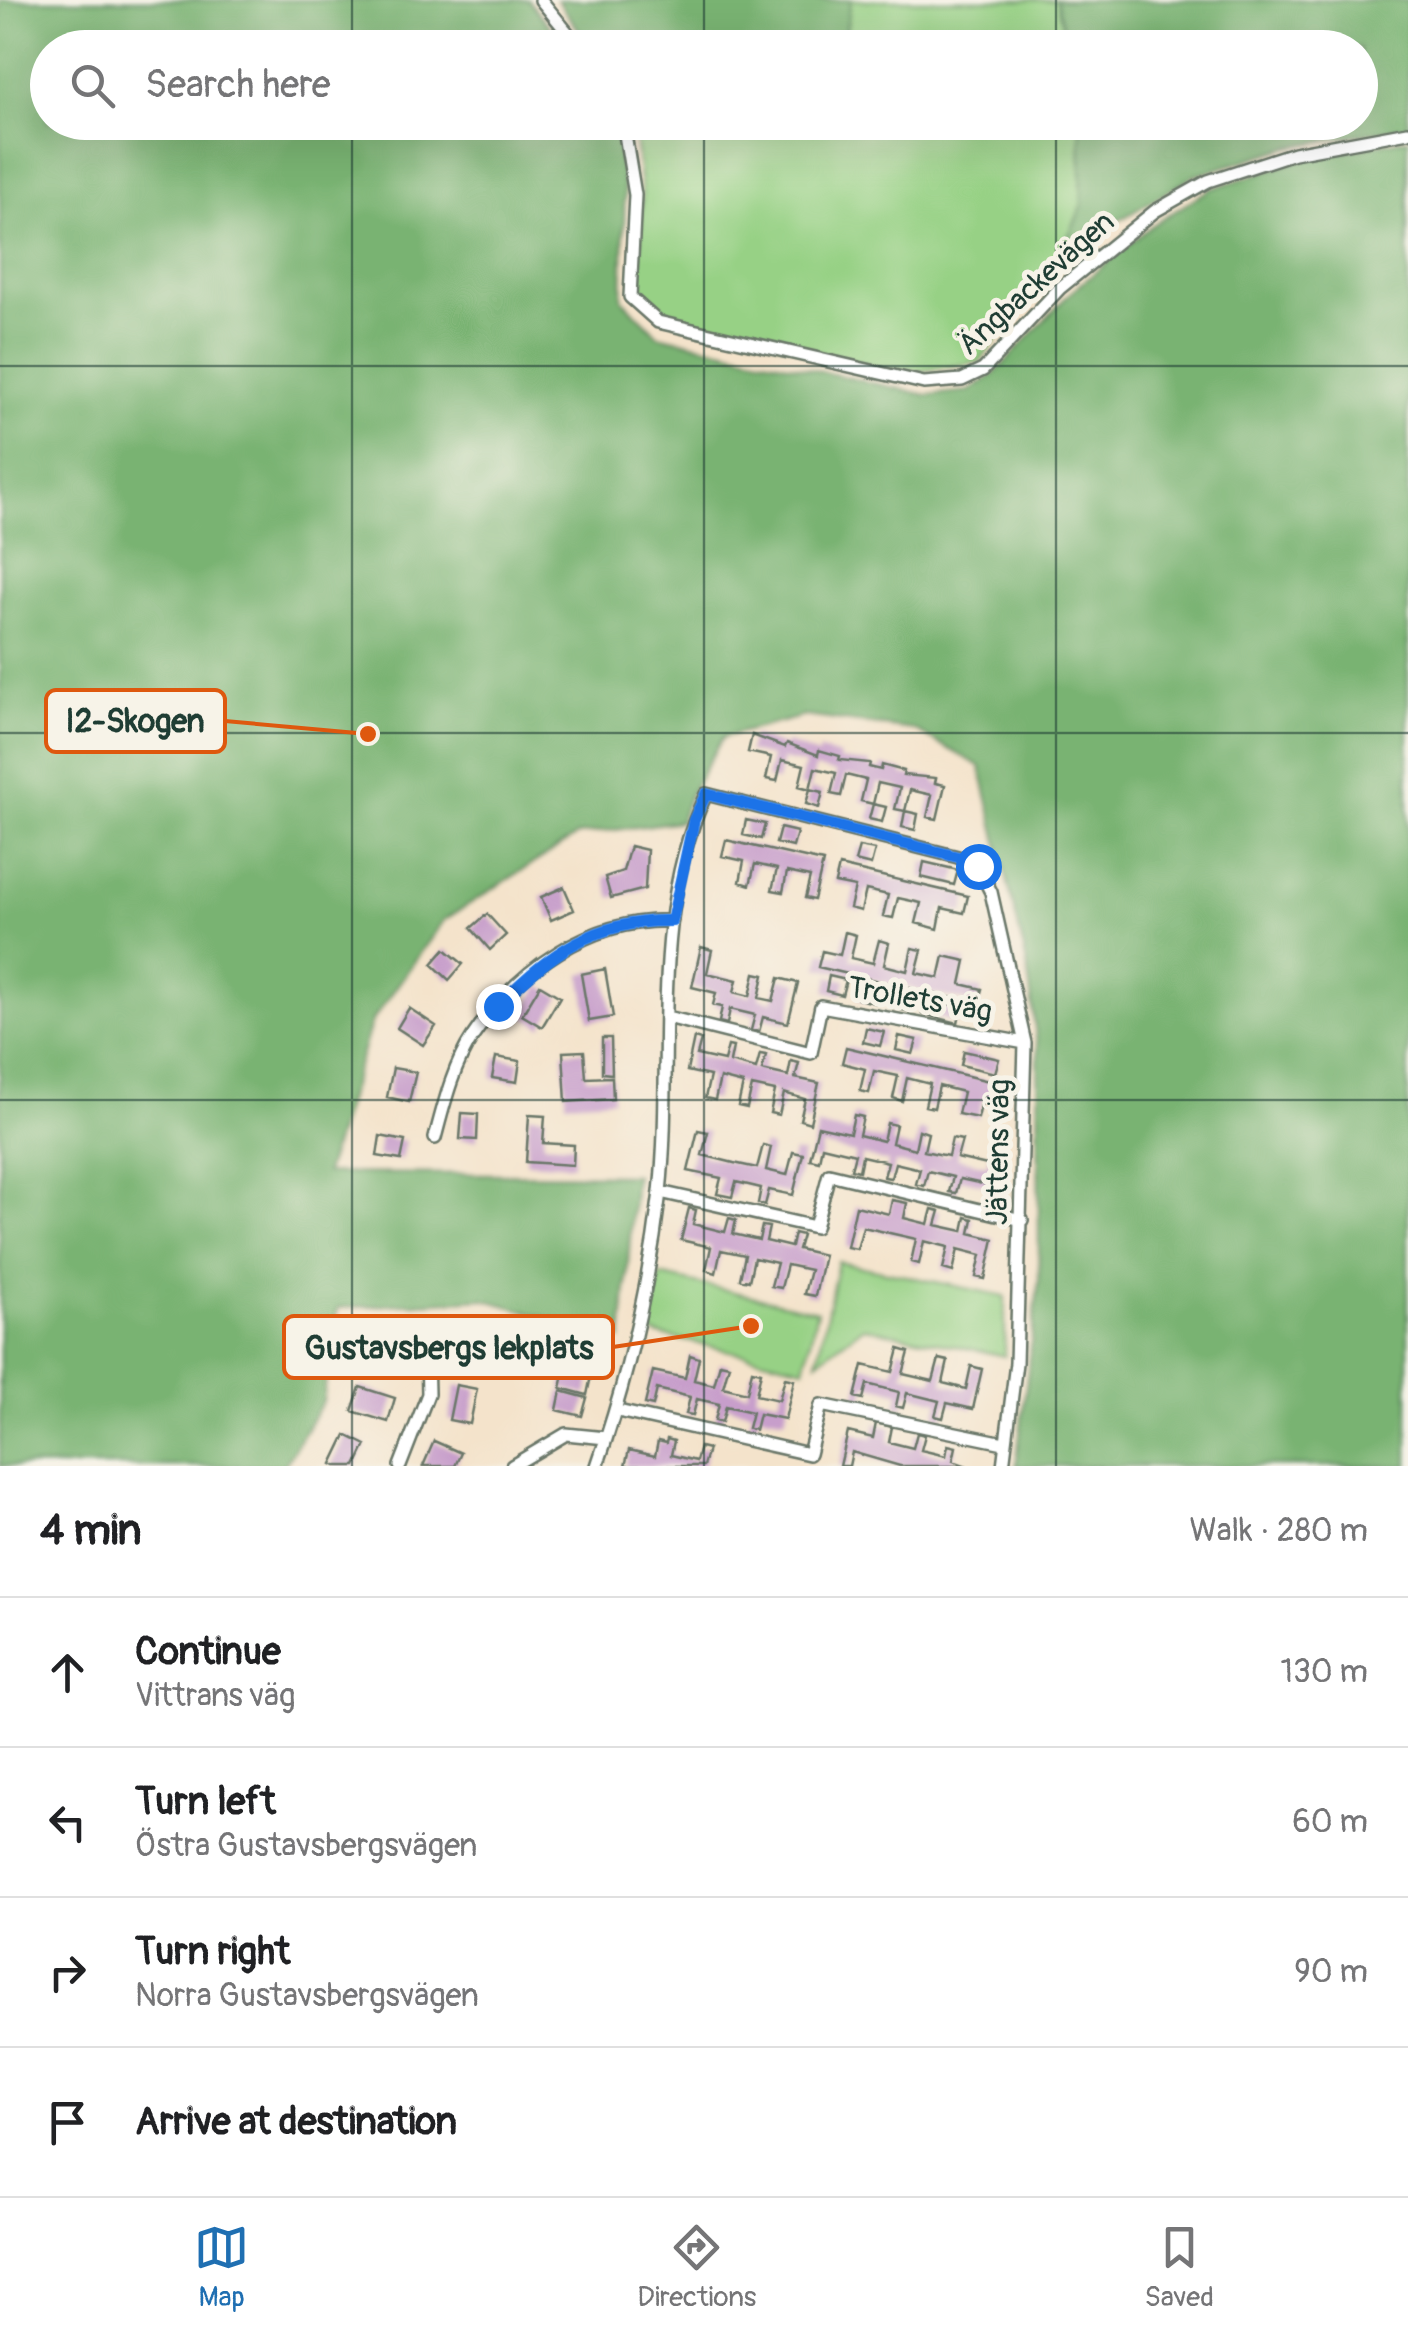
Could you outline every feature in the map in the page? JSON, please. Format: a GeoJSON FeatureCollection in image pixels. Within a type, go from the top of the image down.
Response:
{"type":"FeatureCollection","features":[{"type":"Feature","properties":{"kind":"street"},"geometry":{"type":"LineString","coordinates":[[542,0],[566,30]]}},
{"type":"Feature","properties":{"kind":"street","name":"Ängbackevägen"},"geometry":{"type":"LineString","coordinates":[[1378,138],[1408,132]]}},
{"type":"Feature","properties":{"kind":"street","name":"Ängbackevägen"},"geometry":{"type":"LineString","coordinates":[[625,140],[635,195],[630,297],[658,322],[924,383],[962,380],[983,370],[1060,288],[1156,211],[1208,181],[1294,153],[1365,140]]}},
{"type":"Feature","properties":{"kind":"street","name":"Jättens väg"},"geometry":{"type":"LineString","coordinates":[[672,921],[694,820],[706,794],[958,857],[978,866],[991,892],[1025,1044],[1016,1363],[1002,1466]]}},
{"type":"Feature","properties":{"kind":"street"},"geometry":{"type":"LineString","coordinates":[[435,1138],[449,1090],[471,1038],[532,970],[597,932],[636,920],[672,921],[660,1192],[618,1411],[597,1466]]}},
{"type":"Feature","properties":{"kind":"street","name":"Trollets väg"},"geometry":{"type":"LineString","coordinates":[[667,1017],[811,1053],[820,1006],[1025,1044]]}},
{"type":"Feature","properties":{"kind":"street"},"geometry":{"type":"LineString","coordinates":[[660,1192],[816,1226],[829,1174],[1022,1220]]}},
{"type":"Feature","properties":{"kind":"street"},"geometry":{"type":"LineString","coordinates":[[400,1466],[428,1394],[427,1354]]}},
{"type":"Feature","properties":{"kind":"street"},"geometry":{"type":"LineString","coordinates":[[618,1411],[809,1454],[821,1405],[1004,1443]]}},
{"type":"Feature","properties":{"kind":"street"},"geometry":{"type":"LineString","coordinates":[[512,1466],[542,1444],[566,1434],[606,1438]]}},
{"type":"Feature","properties":{"kind":"green space"},"geometry":{"type":"Polygon","coordinates":[[[0,0],[528,0],[553,30],[30,30],[30,140],[617,140],[625,195],[622,299],[658,335],[927,395],[969,391],[994,374],[1069,294],[1151,226],[1210,189],[1297,161],[1408,138],[1408,1466],[1016,1466],[1039,1279],[1038,1053],[1027,964],[980,766],[914,730],[805,716],[723,737],[689,795],[680,821],[578,835],[444,920],[372,1021],[325,1173],[635,1175],[622,1339],[483,1299],[338,1308],[323,1401],[284,1466],[0,1466],[0,0]]]}},
{"type":"Feature","properties":{"kind":"green space"},"geometry":{"type":"Polygon","coordinates":[[[557,0],[851,0],[846,30],[579,30],[557,0]]]}},
{"type":"Feature","properties":{"kind":"green space"},"geometry":{"type":"Polygon","coordinates":[[[851,0],[1056,0],[1064,30],[846,30],[851,0]]]}},
{"type":"Feature","properties":{"kind":"green space"},"geometry":{"type":"Polygon","coordinates":[[[1056,0],[1408,0],[1408,126],[1378,131],[1378,30],[1064,30],[1056,0]]]}},
{"type":"Feature","properties":{"kind":"green space"},"geometry":{"type":"Polygon","coordinates":[[[635,140],[1080,140],[1082,207],[1059,256],[980,362],[922,371],[875,367],[659,313],[639,286],[642,194],[635,140]]]}},
{"type":"Feature","properties":{"kind":"green space"},"geometry":{"type":"Polygon","coordinates":[[[1080,140],[1329,140],[1289,147],[1194,176],[1059,256],[1082,207],[1080,140]]]}},
{"type":"Feature","properties":{"kind":"green space"},"geometry":{"type":"Polygon","coordinates":[[[838,1262],[1005,1296],[1005,1356],[863,1327],[817,1361],[838,1262]]]}},
{"type":"Feature","properties":{"kind":"green space"},"geometry":{"type":"Polygon","coordinates":[[[660,1275],[817,1311],[804,1368],[647,1332],[660,1275]]]}},
{"type":"Feature","properties":{"kind":"building"},"geometry":{"type":"Polygon","coordinates":[[[752,735],[818,755],[819,750],[840,756],[839,760],[870,763],[869,767],[881,770],[882,765],[904,771],[903,775],[936,778],[935,783],[945,785],[937,819],[927,817],[932,795],[910,790],[905,811],[895,809],[900,788],[878,783],[873,804],[861,801],[866,780],[846,775],[841,796],[831,794],[836,773],[815,768],[810,789],[799,786],[804,765],[782,760],[777,781],[766,779],[771,757],[748,752],[752,735]]]}},
{"type":"Feature","properties":{"kind":"building"},"geometry":{"type":"Polygon","coordinates":[[[810,789],[823,792],[819,808],[806,804],[810,789]]]}},
{"type":"Feature","properties":{"kind":"building"},"geometry":{"type":"Polygon","coordinates":[[[873,804],[886,807],[882,822],[869,819],[873,804]]]}},
{"type":"Feature","properties":{"kind":"building"},"geometry":{"type":"Polygon","coordinates":[[[905,811],[918,814],[915,830],[902,827],[905,811]]]}},
{"type":"Feature","properties":{"kind":"building"},"geometry":{"type":"Polygon","coordinates":[[[746,820],[765,824],[761,839],[743,835],[746,820]]]}},
{"type":"Feature","properties":{"kind":"building"},"geometry":{"type":"Polygon","coordinates":[[[780,828],[797,832],[793,847],[776,843],[780,828]]]}},
{"type":"Feature","properties":{"kind":"building"},"geometry":{"type":"Polygon","coordinates":[[[726,840],[823,862],[814,900],[805,898],[810,877],[787,872],[783,892],[772,890],[777,869],[755,864],[750,885],[740,882],[744,861],[722,856],[726,840]]]}},
{"type":"Feature","properties":{"kind":"building"},"geometry":{"type":"Polygon","coordinates":[[[630,846],[647,850],[645,889],[611,898],[605,877],[623,871],[630,846]]]}},
{"type":"Feature","properties":{"kind":"building"},"geometry":{"type":"Polygon","coordinates":[[[859,847],[875,850],[871,865],[855,861],[859,847]]]}},
{"type":"Feature","properties":{"kind":"building"},"geometry":{"type":"Polygon","coordinates":[[[924,862],[958,870],[954,885],[921,877],[924,862]]]}},
{"type":"Feature","properties":{"kind":"building"},"geometry":{"type":"Polygon","coordinates":[[[839,866],[968,896],[964,913],[942,908],[938,929],[916,923],[921,903],[898,898],[893,918],[883,916],[888,895],[866,890],[861,911],[850,908],[855,887],[835,883],[839,866]]]}},
{"type":"Feature","properties":{"kind":"building"},"geometry":{"type":"Polygon","coordinates":[[[564,887],[574,910],[551,920],[541,897],[564,887]]]}},
{"type":"Feature","properties":{"kind":"building"},"geometry":{"type":"Polygon","coordinates":[[[487,914],[506,935],[490,950],[471,928],[487,914]]]}},
{"type":"Feature","properties":{"kind":"building"},"geometry":{"type":"Polygon","coordinates":[[[845,932],[856,935],[851,958],[873,963],[879,940],[889,943],[884,965],[907,971],[912,948],[922,950],[916,973],[939,978],[944,956],[966,961],[961,984],[982,989],[978,1004],[818,967],[822,951],[840,955],[845,932]]]}},
{"type":"Feature","properties":{"kind":"building"},"geometry":{"type":"Polygon","coordinates":[[[701,947],[712,950],[707,973],[737,980],[734,992],[750,996],[755,973],[764,975],[759,998],[773,1001],[779,978],[798,983],[788,1023],[763,1017],[759,1032],[751,1030],[755,1015],[730,1009],[727,1024],[719,1022],[722,1007],[713,1005],[716,993],[692,987],[701,947]]]}},
{"type":"Feature","properties":{"kind":"building"},"geometry":{"type":"Polygon","coordinates":[[[445,949],[463,964],[449,980],[432,964],[445,949]]]}},
{"type":"Feature","properties":{"kind":"building"},"geometry":{"type":"Polygon","coordinates":[[[605,969],[613,1017],[589,1021],[581,974],[605,969]]]}},
{"type":"Feature","properties":{"kind":"building"},"geometry":{"type":"Polygon","coordinates":[[[829,976],[846,980],[842,995],[826,991],[829,976]]]}},
{"type":"Feature","properties":{"kind":"building"},"geometry":{"type":"Polygon","coordinates":[[[862,984],[879,988],[875,1003],[858,999],[862,984]]]}},
{"type":"Feature","properties":{"kind":"building"},"geometry":{"type":"Polygon","coordinates":[[[540,985],[560,997],[542,1027],[522,1015],[540,985]]]}},
{"type":"Feature","properties":{"kind":"building"},"geometry":{"type":"Polygon","coordinates":[[[895,992],[911,996],[907,1011],[891,1007],[895,992]]]}},
{"type":"Feature","properties":{"kind":"building"},"geometry":{"type":"Polygon","coordinates":[[[927,999],[961,1007],[958,1023],[923,1014],[927,999]]]}},
{"type":"Feature","properties":{"kind":"building"},"geometry":{"type":"Polygon","coordinates":[[[409,1008],[436,1026],[423,1045],[397,1028],[409,1008]]]}},
{"type":"Feature","properties":{"kind":"building"},"geometry":{"type":"Polygon","coordinates":[[[866,1028],[884,1032],[880,1046],[863,1042],[866,1028]]]}},
{"type":"Feature","properties":{"kind":"building"},"geometry":{"type":"Polygon","coordinates":[[[899,1036],[917,1040],[913,1054],[896,1050],[899,1036]]]}},
{"type":"Feature","properties":{"kind":"building"},"geometry":{"type":"Polygon","coordinates":[[[602,1038],[611,1038],[612,1074],[602,1073],[602,1038]]]}},
{"type":"Feature","properties":{"kind":"building"},"geometry":{"type":"Polygon","coordinates":[[[694,1038],[701,1040],[697,1055],[724,1061],[728,1046],[733,1047],[730,1062],[756,1069],[760,1054],[766,1055],[762,1070],[788,1076],[791,1061],[799,1063],[795,1078],[819,1083],[810,1123],[800,1120],[805,1099],[784,1093],[779,1115],[770,1113],[775,1091],[752,1086],[747,1108],[738,1106],[743,1084],[720,1078],[715,1100],[705,1098],[710,1076],[687,1071],[694,1038]]]}},
{"type":"Feature","properties":{"kind":"building"},"geometry":{"type":"Polygon","coordinates":[[[846,1047],[1010,1086],[1006,1102],[983,1097],[978,1118],[958,1114],[963,1092],[939,1086],[934,1108],[925,1106],[930,1084],[907,1078],[902,1101],[893,1098],[898,1076],[874,1071],[869,1093],[860,1091],[865,1069],[842,1063],[846,1047]]]}},
{"type":"Feature","properties":{"kind":"building"},"geometry":{"type":"Polygon","coordinates":[[[584,1051],[586,1078],[612,1077],[613,1099],[566,1102],[563,1052],[584,1051]]]}},
{"type":"Feature","properties":{"kind":"building"},"geometry":{"type":"Polygon","coordinates":[[[964,1051],[999,1059],[995,1073],[961,1065],[964,1051]]]}},
{"type":"Feature","properties":{"kind":"building"},"geometry":{"type":"Polygon","coordinates":[[[496,1057],[520,1061],[517,1082],[492,1078],[496,1057]]]}},
{"type":"Feature","properties":{"kind":"building"},"geometry":{"type":"Polygon","coordinates":[[[393,1068],[416,1072],[409,1102],[387,1097],[393,1068]]]}},
{"type":"Feature","properties":{"kind":"building"},"geometry":{"type":"Polygon","coordinates":[[[462,1113],[478,1114],[477,1140],[460,1139],[462,1113]]]}},
{"type":"Feature","properties":{"kind":"building"},"geometry":{"type":"Polygon","coordinates":[[[529,1115],[545,1116],[543,1143],[574,1145],[573,1165],[526,1162],[529,1115]]]}},
{"type":"Feature","properties":{"kind":"building"},"geometry":{"type":"Polygon","coordinates":[[[854,1115],[863,1117],[859,1135],[883,1141],[887,1123],[896,1125],[892,1143],[915,1149],[919,1130],[928,1133],[924,1151],[948,1156],[952,1138],[962,1140],[957,1158],[987,1165],[991,1148],[1000,1150],[992,1186],[960,1179],[956,1193],[949,1192],[953,1177],[928,1171],[924,1186],[916,1184],[920,1169],[895,1163],[891,1178],[884,1177],[888,1162],[862,1156],[859,1171],[851,1169],[855,1154],[822,1146],[819,1161],[810,1159],[818,1126],[850,1133],[854,1115]]]}},
{"type":"Feature","properties":{"kind":"building"},"geometry":{"type":"Polygon","coordinates":[[[698,1130],[708,1132],[702,1155],[734,1163],[757,1168],[763,1145],[771,1147],[766,1170],[787,1175],[793,1152],[803,1154],[793,1195],[769,1190],[765,1205],[758,1203],[761,1188],[736,1182],[732,1197],[717,1194],[721,1178],[688,1171],[698,1130]]]}},
{"type":"Feature","properties":{"kind":"building"},"geometry":{"type":"Polygon","coordinates":[[[380,1136],[405,1141],[401,1160],[377,1156],[380,1136]]]}},
{"type":"Feature","properties":{"kind":"building"},"geometry":{"type":"Polygon","coordinates":[[[892,1200],[907,1203],[904,1218],[928,1224],[932,1209],[940,1211],[936,1225],[963,1231],[966,1217],[973,1219],[970,1233],[994,1239],[985,1279],[976,1277],[981,1255],[958,1249],[953,1272],[943,1269],[948,1247],[924,1241],[919,1264],[911,1262],[916,1239],[863,1227],[857,1249],[847,1247],[856,1206],[889,1214],[892,1200]]]}},
{"type":"Feature","properties":{"kind":"building"},"geometry":{"type":"Polygon","coordinates":[[[689,1208],[696,1210],[693,1224],[725,1232],[729,1218],[736,1220],[733,1234],[759,1240],[762,1226],[769,1227],[766,1241],[791,1247],[794,1233],[802,1235],[798,1249],[824,1255],[815,1296],[804,1294],[810,1270],[787,1265],[781,1288],[771,1286],[777,1263],[754,1258],[749,1281],[740,1279],[745,1255],[721,1250],[716,1273],[706,1270],[711,1247],[681,1240],[689,1208]]]}},
{"type":"Feature","properties":{"kind":"building"},"geometry":{"type":"Polygon","coordinates":[[[899,1349],[909,1352],[903,1374],[933,1381],[939,1359],[948,1361],[943,1383],[966,1389],[971,1366],[982,1369],[973,1409],[947,1403],[943,1418],[935,1416],[939,1401],[907,1393],[903,1408],[896,1406],[899,1392],[867,1384],[863,1399],[855,1397],[863,1365],[893,1372],[899,1349]]]}},
{"type":"Feature","properties":{"kind":"building"},"geometry":{"type":"Polygon","coordinates":[[[690,1355],[699,1358],[694,1380],[714,1385],[720,1363],[729,1365],[723,1387],[747,1393],[752,1370],[761,1372],[756,1395],[779,1400],[785,1378],[794,1380],[785,1419],[759,1414],[755,1430],[748,1428],[752,1412],[726,1406],[722,1422],[715,1420],[719,1404],[697,1399],[693,1415],[686,1414],[690,1397],[657,1389],[653,1406],[645,1404],[653,1371],[685,1378],[690,1355]]]}},
{"type":"Feature","properties":{"kind":"building"},"geometry":{"type":"Polygon","coordinates":[[[565,1370],[591,1376],[587,1395],[561,1388],[565,1370]]]}},
{"type":"Feature","properties":{"kind":"building"},"geometry":{"type":"Polygon","coordinates":[[[456,1385],[477,1389],[470,1424],[449,1420],[456,1385]]]}},
{"type":"Feature","properties":{"kind":"building"},"geometry":{"type":"Polygon","coordinates":[[[360,1387],[395,1398],[388,1422],[352,1411],[360,1387]]]}},
{"type":"Feature","properties":{"kind":"building"},"geometry":{"type":"Polygon","coordinates":[[[561,1391],[587,1398],[582,1416],[557,1410],[561,1391]]]}},
{"type":"Feature","properties":{"kind":"building"},"geometry":{"type":"Polygon","coordinates":[[[876,1423],[892,1427],[889,1442],[913,1448],[917,1433],[925,1435],[921,1450],[946,1456],[948,1445],[956,1447],[953,1461],[967,1466],[900,1466],[852,1452],[849,1466],[840,1466],[848,1432],[873,1438],[876,1423]]]}},
{"type":"Feature","properties":{"kind":"building"},"geometry":{"type":"Polygon","coordinates":[[[346,1435],[366,1445],[356,1466],[336,1466],[332,1464],[346,1435]]]}},
{"type":"Feature","properties":{"kind":"building"},"geometry":{"type":"Polygon","coordinates":[[[667,1439],[674,1441],[671,1455],[696,1461],[700,1447],[708,1449],[703,1466],[625,1466],[629,1450],[655,1456],[658,1441],[666,1443],[667,1439]]]}},
{"type":"Feature","properties":{"kind":"building"},"geometry":{"type":"Polygon","coordinates":[[[434,1441],[461,1453],[455,1466],[423,1466],[434,1441]]]}},
{"type":"Feature","properties":{"kind":"place","name":"I2-Skogen"},"geometry":{"type":"Point","coordinates":[368,734]}},
{"type":"Feature","properties":{"kind":"place","name":"Gustavsbergs lekplats"},"geometry":{"type":"Point","coordinates":[751,1326]}},
{"type":"Feature","properties":{"kind":"route"},"geometry":{"type":"LineString","coordinates":[[498,1006],[532,970],[597,932],[629,921],[672,921],[694,820],[706,794],[958,857],[978,866]]}}]}
